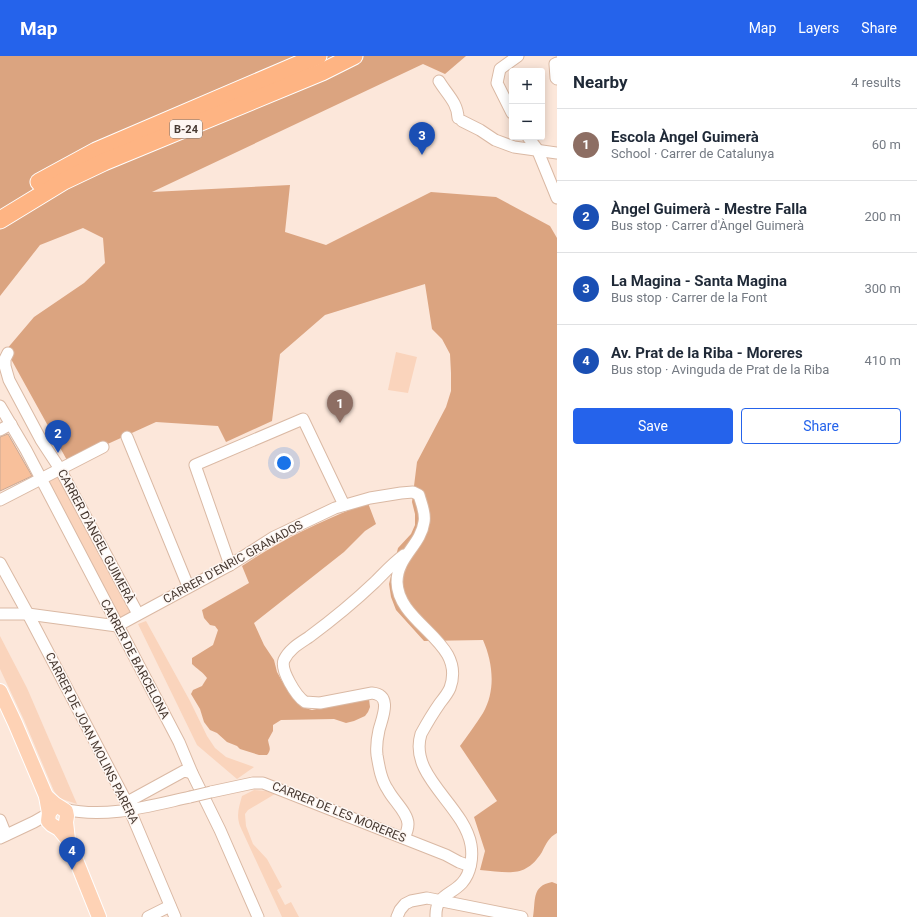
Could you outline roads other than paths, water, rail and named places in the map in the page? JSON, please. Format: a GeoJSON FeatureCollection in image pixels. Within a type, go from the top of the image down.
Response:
{"type":"FeatureCollection","features":[{"type":"Feature","properties":{"kind":"highway","name":"B-24"},"geometry":{"type":"LineString","coordinates":[[0,208],[26,190],[96,151],[318,56]]}},
{"type":"Feature","properties":{"kind":"highway","name":"B-24"},"geometry":{"type":"LineString","coordinates":[[0,220],[64,181],[104,162],[322,72],[354,56]]}},
{"type":"Feature","properties":{"kind":"main road"},"geometry":{"type":"LineString","coordinates":[[0,691],[4,709],[68,840],[99,917]]}},
{"type":"Feature","properties":{"kind":"street"},"geometry":{"type":"LineString","coordinates":[[509,107],[497,83],[500,70],[518,56]]}},
{"type":"Feature","properties":{"kind":"street"},"geometry":{"type":"LineString","coordinates":[[557,63],[555,64],[557,80]]}},
{"type":"Feature","properties":{"kind":"street"},"geometry":{"type":"LineString","coordinates":[[439,81],[455,104],[460,120],[496,140],[514,147],[557,153]]}},
{"type":"Feature","properties":{"kind":"street"},"geometry":{"type":"LineString","coordinates":[[530,140],[537,149],[557,198]]}},
{"type":"Feature","properties":{"kind":"street","name":"CARRER D'ÀNGEL GUIMERÀ"},"geometry":{"type":"LineString","coordinates":[[8,353],[4,366],[9,380],[41,440],[60,469],[138,614]]}},
{"type":"Feature","properties":{"kind":"street","name":"CARRER DE BARCELONA"},"geometry":{"type":"LineString","coordinates":[[0,406],[11,424],[175,735],[220,830],[258,917]]}},
{"type":"Feature","properties":{"kind":"street"},"geometry":{"type":"LineString","coordinates":[[230,565],[195,465],[303,419],[344,505]]}},
{"type":"Feature","properties":{"kind":"street"},"geometry":{"type":"LineString","coordinates":[[0,430],[11,424]]}},
{"type":"Feature","properties":{"kind":"street"},"geometry":{"type":"LineString","coordinates":[[127,437],[188,586]]}},
{"type":"Feature","properties":{"kind":"street"},"geometry":{"type":"LineString","coordinates":[[0,500],[103,447]]}},
{"type":"Feature","properties":{"kind":"street","name":"CARRER D'ENRIC GRANADOS"},"geometry":{"type":"LineString","coordinates":[[117,626],[188,586],[230,565],[274,537],[344,505],[370,498],[413,492],[419,495],[424,512],[424,521],[422,531],[401,562],[397,582]]}},
{"type":"Feature","properties":{"kind":"street"},"geometry":{"type":"LineString","coordinates":[[404,838],[409,823],[406,815],[388,790],[382,778],[378,760],[377,741],[385,709],[385,703],[382,697],[378,694],[372,693],[320,703],[305,702],[295,692],[285,670],[284,662],[293,648],[340,613],[376,581],[386,569],[409,550]]}},
{"type":"Feature","properties":{"kind":"street","name":"CARRER DE JOAN MOLINS PARERA"},"geometry":{"type":"LineString","coordinates":[[0,563],[128,806],[173,912]]}},
{"type":"Feature","properties":{"kind":"street"},"geometry":{"type":"LineString","coordinates":[[376,581],[386,575],[395,579],[402,603],[444,648],[452,665],[453,676],[450,690],[421,734],[418,752],[421,763],[427,773],[462,822],[471,844],[472,859],[466,876],[462,882],[439,901],[436,910],[436,917]]}},
{"type":"Feature","properties":{"kind":"street"},"geometry":{"type":"LineString","coordinates":[[0,614],[28,614],[117,626]]}},
{"type":"Feature","properties":{"kind":"street"},"geometry":{"type":"LineString","coordinates":[[128,806],[131,800],[184,771],[192,773]]}},
{"type":"Feature","properties":{"kind":"street","name":"CARRER DE LES MORERES"},"geometry":{"type":"LineString","coordinates":[[3,836],[34,822],[57,816],[72,816],[190,797],[263,782],[470,866]]}},
{"type":"Feature","properties":{"kind":"street"},"geometry":{"type":"LineString","coordinates":[[0,820],[3,836]]}},
{"type":"Feature","properties":{"kind":"street"},"geometry":{"type":"LineString","coordinates":[[397,917],[405,904],[411,901],[427,898],[522,917]]}},
{"type":"Feature","properties":{"kind":"street"},"geometry":{"type":"LineString","coordinates":[[148,917],[173,912]]}},
{"type":"Feature","properties":{"kind":"place","name":"La Magina - Santa Magina"},"geometry":{"type":"Point","coordinates":[422,155]}},
{"type":"Feature","properties":{"kind":"place","name":"Escola Àngel Guimerà"},"geometry":{"type":"Point","coordinates":[340,423]}},
{"type":"Feature","properties":{"kind":"place","name":"Àngel Guimerà - Mestre Falla"},"geometry":{"type":"Point","coordinates":[58,453]}},
{"type":"Feature","properties":{"kind":"place","name":"Av. Prat de la Riba - Moreres"},"geometry":{"type":"Point","coordinates":[72,870]}}]}
